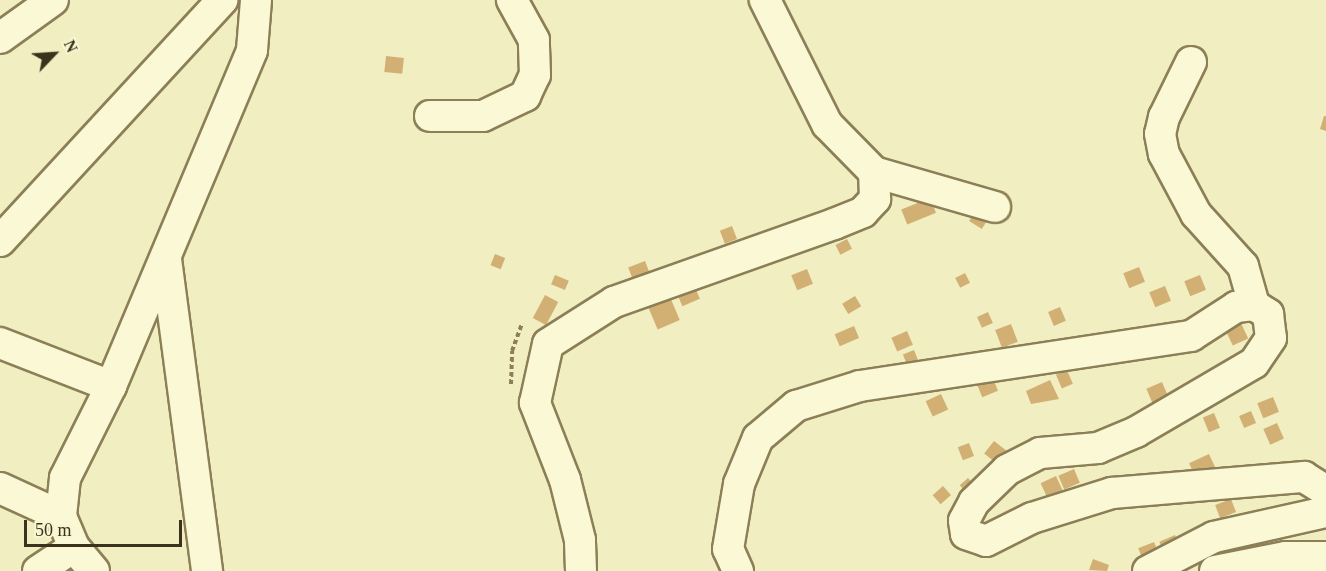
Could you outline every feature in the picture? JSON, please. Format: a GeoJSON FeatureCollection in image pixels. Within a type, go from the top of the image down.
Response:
{"type":"FeatureCollection","features":[{"type":"Feature","properties":{"kind":"street"},"geometry":{"type":"LineString","coordinates":[[0,38],[54,0]]}},
{"type":"Feature","properties":{"kind":"street"},"geometry":{"type":"LineString","coordinates":[[0,241],[222,0]]}},
{"type":"Feature","properties":{"kind":"street"},"geometry":{"type":"LineString","coordinates":[[94,571],[74,547],[62,516],[65,478],[111,386],[252,50],[256,0]]}},
{"type":"Feature","properties":{"kind":"street"},"geometry":{"type":"LineString","coordinates":[[430,116],[483,116],[525,96],[535,75],[534,40],[512,0]]}},
{"type":"Feature","properties":{"kind":"street"},"geometry":{"type":"LineString","coordinates":[[765,0],[827,124],[874,172],[995,207]]}},
{"type":"Feature","properties":{"kind":"street"},"geometry":{"type":"LineString","coordinates":[[1191,62],[1164,117],[1160,134],[1164,154],[1196,214],[1243,266],[1254,305],[1268,315],[1271,338],[1254,363],[1136,432],[1098,448],[1040,453],[1007,470],[974,502],[964,521],[966,534],[986,541],[1032,518],[1112,493],[1304,477],[1326,490]]}},
{"type":"Feature","properties":{"kind":"street"},"geometry":{"type":"LineString","coordinates":[[580,571],[580,540],[565,480],[536,403],[548,344],[614,302],[863,212],[875,199],[874,172]]}},
{"type":"Feature","properties":{"kind":"street"},"geometry":{"type":"LineString","coordinates":[[166,256],[207,571]]}},
{"type":"Feature","properties":{"kind":"street"},"geometry":{"type":"LineString","coordinates":[[738,571],[728,549],[739,484],[758,438],[796,406],[860,387],[1191,336],[1236,307],[1254,305]]}},
{"type":"Feature","properties":{"kind":"street"},"geometry":{"type":"LineString","coordinates":[[0,343],[111,386]]}},
{"type":"Feature","properties":{"kind":"street"},"geometry":{"type":"LineString","coordinates":[[0,488],[62,516]]}},
{"type":"Feature","properties":{"kind":"street"},"geometry":{"type":"LineString","coordinates":[[1148,571],[1214,537],[1326,512]]}},
{"type":"Feature","properties":{"kind":"street"},"geometry":{"type":"LineString","coordinates":[[38,571],[74,547]]}},
{"type":"Feature","properties":{"kind":"street"},"geometry":{"type":"LineString","coordinates":[[1215,571],[1286,557],[1326,557]]}},
{"type":"Feature","properties":{"kind":"building"},"geometry":{"type":"Polygon","coordinates":[[[386,56],[404,58],[402,74],[384,72],[386,56]]]}},
{"type":"Feature","properties":{"kind":"building"},"geometry":{"type":"Polygon","coordinates":[[[1324,116],[1326,116],[1326,131],[1320,129],[1324,116]]]}},
{"type":"Feature","properties":{"kind":"building"},"geometry":{"type":"Polygon","coordinates":[[[930,198],[936,213],[907,224],[901,210],[930,198]]]}},
{"type":"Feature","properties":{"kind":"building"},"geometry":{"type":"Polygon","coordinates":[[[976,210],[989,218],[982,229],[969,221],[976,210]]]}},
{"type":"Feature","properties":{"kind":"building"},"geometry":{"type":"Polygon","coordinates":[[[732,226],[737,239],[725,244],[720,231],[732,226]]]}},
{"type":"Feature","properties":{"kind":"building"},"geometry":{"type":"Polygon","coordinates":[[[847,239],[852,249],[840,255],[835,245],[847,239]]]}},
{"type":"Feature","properties":{"kind":"building"},"geometry":{"type":"Polygon","coordinates":[[[495,254],[505,258],[501,269],[491,265],[495,254]]]}},
{"type":"Feature","properties":{"kind":"building"},"geometry":{"type":"Polygon","coordinates":[[[645,261],[650,274],[633,281],[628,267],[645,261]]]}},
{"type":"Feature","properties":{"kind":"building"},"geometry":{"type":"Polygon","coordinates":[[[1139,267],[1145,282],[1129,288],[1123,273],[1139,267]]]}},
{"type":"Feature","properties":{"kind":"building"},"geometry":{"type":"Polygon","coordinates":[[[807,269],[813,284],[797,290],[791,275],[807,269]]]}},
{"type":"Feature","properties":{"kind":"building"},"geometry":{"type":"Polygon","coordinates":[[[965,273],[970,283],[960,288],[955,278],[965,273]]]}},
{"type":"Feature","properties":{"kind":"building"},"geometry":{"type":"Polygon","coordinates":[[[555,275],[569,281],[565,290],[551,284],[555,275]]]}},
{"type":"Feature","properties":{"kind":"building"},"geometry":{"type":"Polygon","coordinates":[[[1200,275],[1206,290],[1190,296],[1184,281],[1200,275]]]}},
{"type":"Feature","properties":{"kind":"building"},"geometry":{"type":"Polygon","coordinates":[[[694,285],[700,299],[682,306],[677,292],[694,285]]]}},
{"type":"Feature","properties":{"kind":"building"},"geometry":{"type":"Polygon","coordinates":[[[1165,286],[1171,301],[1155,307],[1149,292],[1165,286]]]}},
{"type":"Feature","properties":{"kind":"building"},"geometry":{"type":"Polygon","coordinates":[[[545,295],[558,302],[546,325],[533,318],[545,295]]]}},
{"type":"Feature","properties":{"kind":"building"},"geometry":{"type":"Polygon","coordinates":[[[855,296],[861,306],[848,314],[842,304],[855,296]]]}},
{"type":"Feature","properties":{"kind":"building"},"geometry":{"type":"Polygon","coordinates":[[[670,297],[680,320],[658,329],[648,306],[670,297]]]}},
{"type":"Feature","properties":{"kind":"building"},"geometry":{"type":"Polygon","coordinates":[[[1060,307],[1066,321],[1054,326],[1048,312],[1060,307]]]}},
{"type":"Feature","properties":{"kind":"building"},"geometry":{"type":"Polygon","coordinates":[[[988,312],[993,323],[982,328],[977,317],[988,312]]]}},
{"type":"Feature","properties":{"kind":"building"},"geometry":{"type":"Polygon","coordinates":[[[1241,323],[1248,338],[1233,346],[1226,330],[1241,323]]]}},
{"type":"Feature","properties":{"kind":"building"},"geometry":{"type":"Polygon","coordinates":[[[1011,324],[1018,342],[1002,348],[995,330],[1011,324]]]}},
{"type":"Feature","properties":{"kind":"building"},"geometry":{"type":"Polygon","coordinates":[[[854,326],[859,338],[840,346],[835,334],[854,326]]]}},
{"type":"Feature","properties":{"kind":"building"},"geometry":{"type":"Polygon","coordinates":[[[907,331],[913,345],[897,351],[891,338],[907,331]]]}},
{"type":"Feature","properties":{"kind":"building"},"geometry":{"type":"Polygon","coordinates":[[[914,350],[918,360],[907,365],[903,354],[914,350]]]}},
{"type":"Feature","properties":{"kind":"building"},"geometry":{"type":"Polygon","coordinates":[[[1067,370],[1073,384],[1062,388],[1056,375],[1067,370]]]}},
{"type":"Feature","properties":{"kind":"building"},"geometry":{"type":"Polygon","coordinates":[[[992,376],[998,391],[982,397],[976,382],[992,376]]]}},
{"type":"Feature","properties":{"kind":"building"},"geometry":{"type":"Polygon","coordinates":[[[1050,380],[1059,399],[1031,404],[1026,391],[1050,380]]]}},
{"type":"Feature","properties":{"kind":"building"},"geometry":{"type":"Polygon","coordinates":[[[1162,382],[1168,396],[1152,402],[1146,389],[1162,382]]]}},
{"type":"Feature","properties":{"kind":"building"},"geometry":{"type":"Polygon","coordinates":[[[941,394],[948,409],[933,417],[926,401],[941,394]]]}},
{"type":"Feature","properties":{"kind":"building"},"geometry":{"type":"Polygon","coordinates":[[[1273,397],[1279,412],[1263,418],[1257,403],[1273,397]]]}},
{"type":"Feature","properties":{"kind":"building"},"geometry":{"type":"Polygon","coordinates":[[[1251,411],[1256,423],[1244,428],[1239,416],[1251,411]]]}},
{"type":"Feature","properties":{"kind":"building"},"geometry":{"type":"Polygon","coordinates":[[[1214,413],[1220,428],[1209,432],[1203,417],[1214,413]]]}},
{"type":"Feature","properties":{"kind":"building"},"geometry":{"type":"Polygon","coordinates":[[[1277,423],[1284,439],[1270,445],[1263,429],[1277,423]]]}},
{"type":"Feature","properties":{"kind":"building"},"geometry":{"type":"Polygon","coordinates":[[[994,441],[1007,451],[997,463],[984,454],[994,441]]]}},
{"type":"Feature","properties":{"kind":"building"},"geometry":{"type":"Polygon","coordinates":[[[969,443],[974,456],[963,460],[958,447],[969,443]]]}},
{"type":"Feature","properties":{"kind":"building"},"geometry":{"type":"Polygon","coordinates":[[[1209,454],[1216,469],[1196,479],[1189,463],[1209,454]]]}},
{"type":"Feature","properties":{"kind":"building"},"geometry":{"type":"Polygon","coordinates":[[[1074,469],[1080,483],[1064,489],[1058,476],[1074,469]]]}},
{"type":"Feature","properties":{"kind":"building"},"geometry":{"type":"Polygon","coordinates":[[[1056,476],[1063,491],[1048,499],[1041,483],[1056,476]]]}},
{"type":"Feature","properties":{"kind":"building"},"geometry":{"type":"Polygon","coordinates":[[[968,478],[975,486],[967,494],[960,485],[968,478]]]}},
{"type":"Feature","properties":{"kind":"building"},"geometry":{"type":"Polygon","coordinates":[[[943,486],[951,495],[941,504],[933,495],[943,486]]]}},
{"type":"Feature","properties":{"kind":"building"},"geometry":{"type":"Polygon","coordinates":[[[1231,499],[1236,512],[1220,518],[1215,505],[1231,499]]]}},
{"type":"Feature","properties":{"kind":"building"},"geometry":{"type":"Polygon","coordinates":[[[1175,535],[1181,549],[1165,555],[1159,542],[1175,535]]]}},
{"type":"Feature","properties":{"kind":"building"},"geometry":{"type":"Polygon","coordinates":[[[1154,542],[1160,557],[1144,563],[1138,548],[1154,542]]]}},
{"type":"Feature","properties":{"kind":"building"},"geometry":{"type":"Polygon","coordinates":[[[1093,559],[1109,565],[1107,571],[1089,570],[1093,559]]]}}]}
